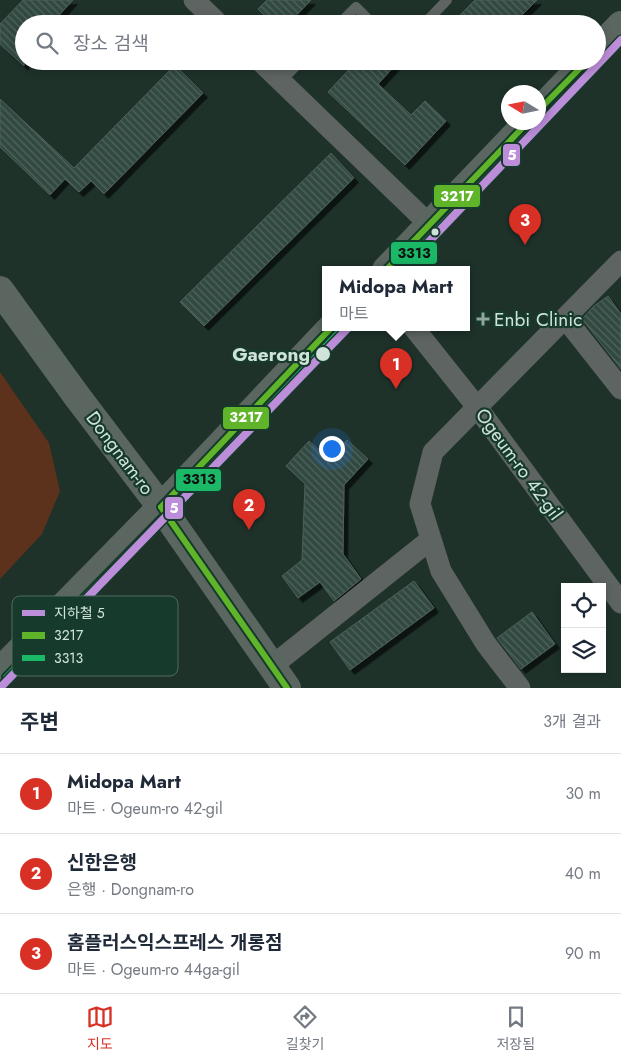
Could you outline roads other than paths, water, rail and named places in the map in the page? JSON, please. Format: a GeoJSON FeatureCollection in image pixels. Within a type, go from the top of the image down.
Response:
{"type":"FeatureCollection","features":[{"type":"Feature","properties":{"kind":"main road"},"geometry":{"type":"LineString","coordinates":[[606,41],[621,25]]}},
{"type":"Feature","properties":{"kind":"main road"},"geometry":{"type":"LineString","coordinates":[[546,104],[578,70]]}},
{"type":"Feature","properties":{"kind":"main road"},"geometry":{"type":"LineString","coordinates":[[390,266],[520,130]]}},
{"type":"Feature","properties":{"kind":"main road","name":"Dongnam-ro"},"geometry":{"type":"LineString","coordinates":[[0,290],[76,395],[161,507],[279,677]]}},
{"type":"Feature","properties":{"kind":"main road"},"geometry":{"type":"LineString","coordinates":[[74,596],[328,331]]}},
{"type":"Feature","properties":{"kind":"main road"},"geometry":{"type":"LineString","coordinates":[[0,671],[12,659]]}},
{"type":"Feature","properties":{"kind":"street"},"geometry":{"type":"LineString","coordinates":[[194,0],[210,15]]}},
{"type":"Feature","properties":{"kind":"street"},"geometry":{"type":"LineString","coordinates":[[269,70],[430,225]]}},
{"type":"Feature","properties":{"kind":"street"},"geometry":{"type":"LineString","coordinates":[[520,688],[486,644],[441,571],[420,504],[433,452],[621,261]]}},
{"type":"Feature","properties":{"kind":"street"},"geometry":{"type":"LineString","coordinates":[[565,318],[621,389]]}},
{"type":"Feature","properties":{"kind":"street","name":"Ogeum-ro 42-gil"},"geometry":{"type":"LineString","coordinates":[[416,331],[477,407],[621,603]]}},
{"type":"Feature","properties":{"kind":"street","name":"Dongnam-ro"},"geometry":{"type":"LineString","coordinates":[[279,677],[430,540]]}},
{"type":"Feature","properties":{"kind":"lane"},"geometry":{"type":"LineString","coordinates":[[433,15],[447,0]]}},
{"type":"Feature","properties":{"kind":"lane"},"geometry":{"type":"LineString","coordinates":[[348,15],[359,4],[367,15]]}},
{"type":"Feature","properties":{"kind":"lane"},"geometry":{"type":"LineString","coordinates":[[281,81],[292,70]]}},
{"type":"Feature","properties":{"kind":"metro line","name":"5"},"geometry":{"type":"LineString","coordinates":[[606,56],[621,40]]}},
{"type":"Feature","properties":{"kind":"metro line","name":"5"},"geometry":{"type":"LineString","coordinates":[[406,266],[592,70]]}},
{"type":"Feature","properties":{"kind":"metro line","name":"5"},"geometry":{"type":"LineString","coordinates":[[89,596],[345,331]]}},
{"type":"Feature","properties":{"kind":"metro line","name":"5"},"geometry":{"type":"LineString","coordinates":[[0,688],[12,676]]}},
{"type":"Feature","properties":{"kind":"place","name":"홈플러스익스프레스 개롱점"},"geometry":{"type":"Point","coordinates":[525,245]}},
{"type":"Feature","properties":{"kind":"place","name":"Enbi Clinic"},"geometry":{"type":"Point","coordinates":[483,319]}},
{"type":"Feature","properties":{"kind":"place","name":"Gaerong"},"geometry":{"type":"Point","coordinates":[323,354]}},
{"type":"Feature","properties":{"kind":"place","name":"Midopa Mart"},"geometry":{"type":"Point","coordinates":[396,389]}},
{"type":"Feature","properties":{"kind":"place","name":"신한은행"},"geometry":{"type":"Point","coordinates":[249,530]}}]}
